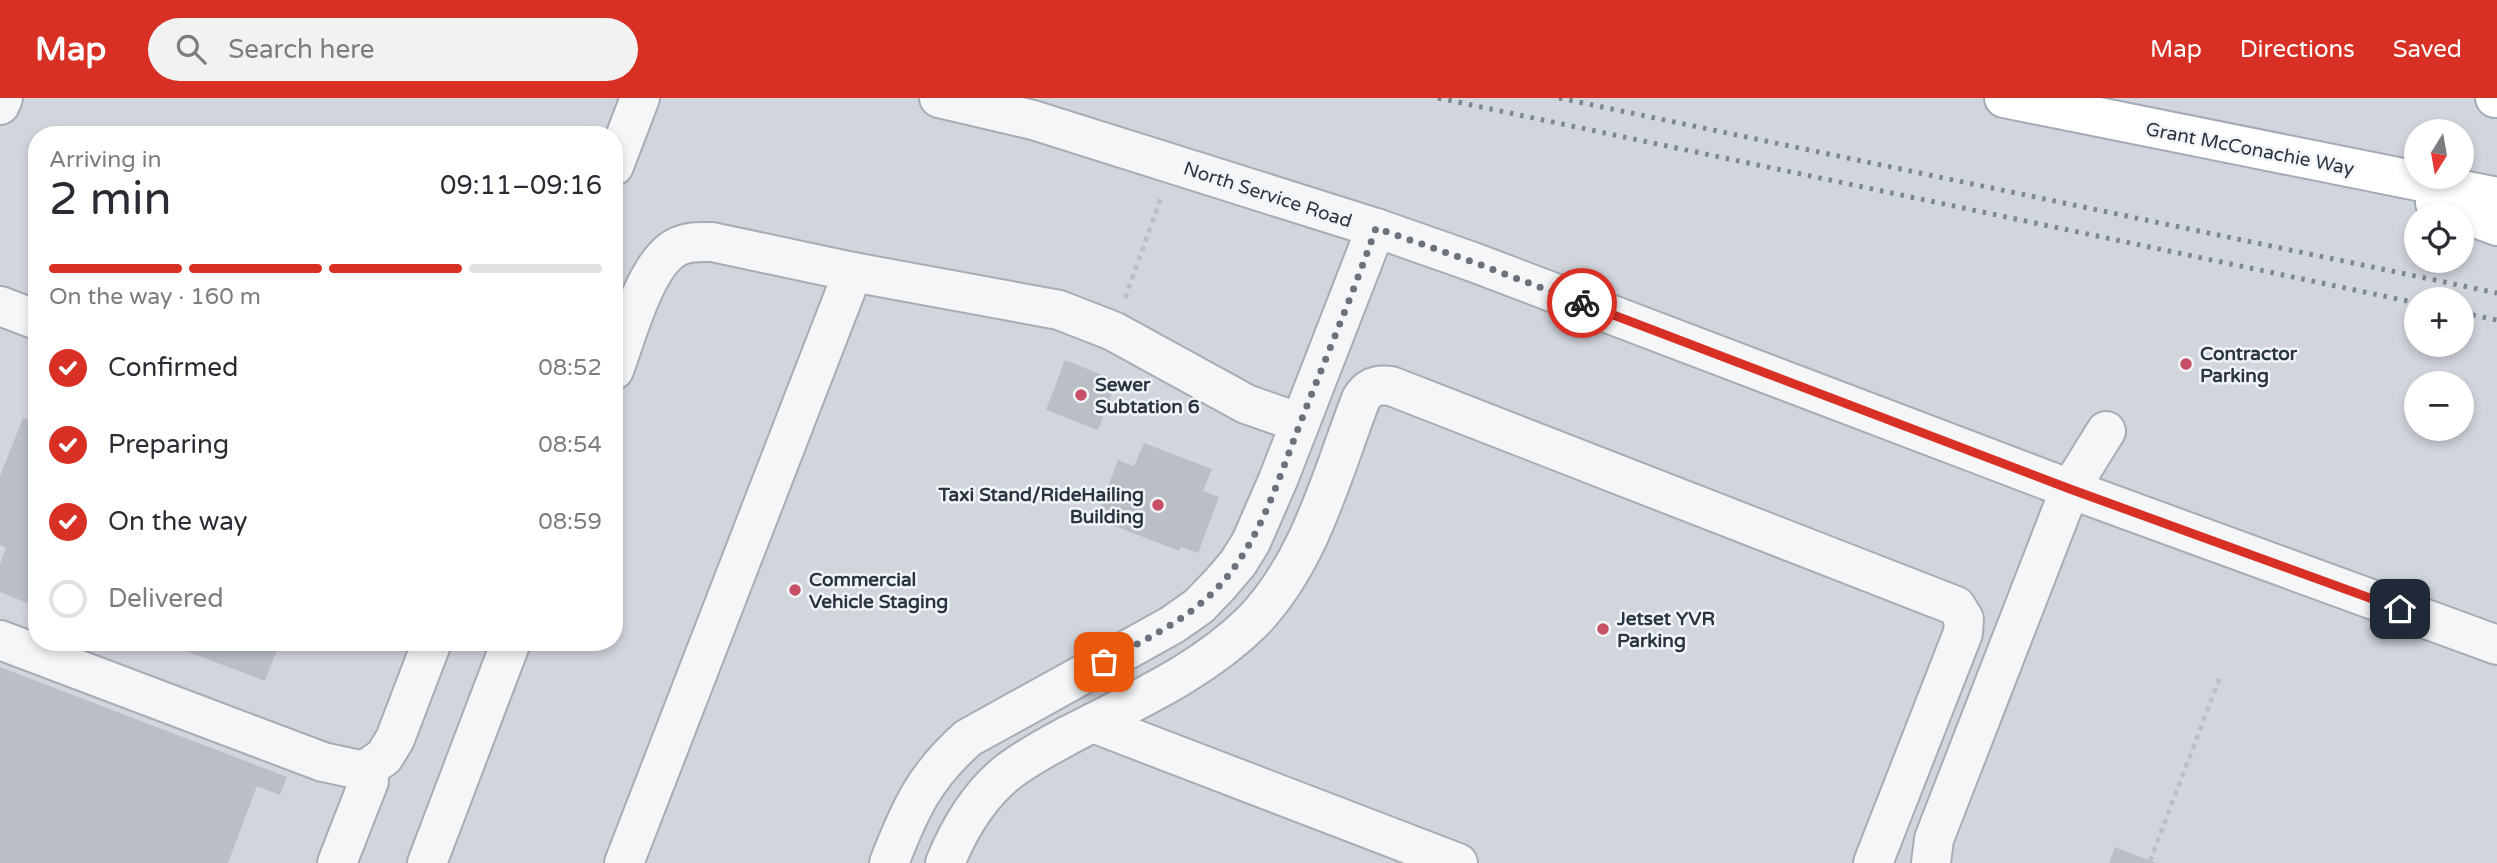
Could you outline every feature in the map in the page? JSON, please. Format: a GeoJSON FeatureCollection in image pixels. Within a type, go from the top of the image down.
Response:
{"type":"FeatureCollection","features":[{"type":"Feature","properties":{"kind":"main road","name":"Grant McConachie Way"},"geometry":{"type":"LineString","coordinates":[[2004,98],[2497,197]]}},
{"type":"Feature","properties":{"kind":"main road"},"geometry":{"type":"LineString","coordinates":[[2328,164],[2380,180],[2497,226]]}},
{"type":"Feature","properties":{"kind":"street"},"geometry":{"type":"LineString","coordinates":[[0,105],[3,98]]}},
{"type":"Feature","properties":{"kind":"street"},"geometry":{"type":"LineString","coordinates":[[623,142],[640,98]]}},
{"type":"Feature","properties":{"kind":"street","name":"North Service Road"},"geometry":{"type":"LineString","coordinates":[[939,98],[1033,120],[1376,228],[1473,262],[2070,489],[2497,645]]}},
{"type":"Feature","properties":{"kind":"street"},"geometry":{"type":"LineString","coordinates":[[889,863],[925,783],[968,738],[1172,625],[1199,606],[1238,563],[1251,542],[1376,228]]}},
{"type":"Feature","properties":{"kind":"street"},"geometry":{"type":"LineString","coordinates":[[623,346],[648,280],[657,264],[678,247],[693,242],[712,242],[853,272],[1050,308],[1113,331],[1246,404],[1300,423]]}},
{"type":"Feature","properties":{"kind":"street"},"geometry":{"type":"LineString","coordinates":[[624,863],[853,272]]}},
{"type":"Feature","properties":{"kind":"street"},"geometry":{"type":"LineString","coordinates":[[0,306],[28,317]]}},
{"type":"Feature","properties":{"kind":"street"},"geometry":{"type":"LineString","coordinates":[[945,863],[964,824],[983,797],[1006,773],[1093,723],[1171,684],[1199,666],[1253,621],[1277,593],[1296,564],[1360,399],[1370,388],[1383,385],[1956,606],[1964,619],[1963,633],[1873,863]]}},
{"type":"Feature","properties":{"kind":"street"},"geometry":{"type":"LineString","coordinates":[[1889,822],[1932,851],[1954,787],[2070,489],[2106,431]]}},
{"type":"Feature","properties":{"kind":"street"},"geometry":{"type":"LineString","coordinates":[[0,640],[28,651]]}},
{"type":"Feature","properties":{"kind":"street"},"geometry":{"type":"LineString","coordinates":[[29,651],[323,762],[348,769],[368,768],[384,757],[390,749],[428,651]]}},
{"type":"Feature","properties":{"kind":"street"},"geometry":{"type":"LineString","coordinates":[[426,863],[507,651]]}},
{"type":"Feature","properties":{"kind":"street"},"geometry":{"type":"LineString","coordinates":[[1093,723],[1458,863]]}},
{"type":"Feature","properties":{"kind":"street"},"geometry":{"type":"LineString","coordinates":[[337,863],[369,781],[368,768]]}},
{"type":"Feature","properties":{"kind":"path"},"geometry":{"type":"LineString","coordinates":[[1113,331],[1173,164]]}},
{"type":"Feature","properties":{"kind":"path"},"geometry":{"type":"LineString","coordinates":[[2150,861],[2220,677]]}},
{"type":"Feature","properties":{"kind":"shaded area"},"geometry":{"type":"Polygon","coordinates":[[[0,98],[2497,98],[2497,863],[0,863],[0,98]]]}},
{"type":"Feature","properties":{"kind":"building","name":"Sewer Subtation 6"},"geometry":{"type":"Polygon","coordinates":[[[1065,360],[1117,381],[1098,430],[1046,410],[1065,360]]]}},
{"type":"Feature","properties":{"kind":"building"},"geometry":{"type":"Polygon","coordinates":[[[23,418],[28,420],[28,603],[0,592],[0,564],[6,548],[0,545],[0,476],[23,418]]]}},
{"type":"Feature","properties":{"kind":"building","name":"Taxi Stand/RideHailing Building"},"geometry":{"type":"Polygon","coordinates":[[[1144,443],[1212,469],[1203,491],[1219,497],[1198,553],[1181,547],[1179,551],[1112,525],[1114,520],[1098,514],[1118,460],[1134,466],[1144,443]]]}},
{"type":"Feature","properties":{"kind":"building"},"geometry":{"type":"Polygon","coordinates":[[[186,651],[277,651],[265,681],[186,651]]]}},
{"type":"Feature","properties":{"kind":"building"},"geometry":{"type":"Polygon","coordinates":[[[0,667],[287,777],[280,795],[257,786],[228,863],[0,863],[0,667]]]}},
{"type":"Feature","properties":{"kind":"building"},"geometry":{"type":"Polygon","coordinates":[[[2115,847],[2156,863],[2109,863],[2115,847]]]}},
{"type":"Feature","properties":{"kind":"railway"},"geometry":{"type":"LineString","coordinates":[[1438,98],[2404,300]]}},
{"type":"Feature","properties":{"kind":"railway"},"geometry":{"type":"LineString","coordinates":[[1559,98],[2497,293]]}},
{"type":"Feature","properties":{"kind":"railway"},"geometry":{"type":"LineString","coordinates":[[2474,315],[2497,320]]}},
{"type":"Feature","properties":{"kind":"way so far"},"geometry":{"type":"LineString","coordinates":[[1104,662],[1172,625],[1199,606],[1238,563],[1264,515],[1376,228],[1582,303]]}},
{"type":"Feature","properties":{"kind":"place","name":"Contractor Parking"},"geometry":{"type":"Point","coordinates":[2186,364]}},
{"type":"Feature","properties":{"kind":"place","name":"Sewer Subtation 6"},"geometry":{"type":"Point","coordinates":[1081,395]}},
{"type":"Feature","properties":{"kind":"place","name":"Taxi Stand/RideHailing Building"},"geometry":{"type":"Point","coordinates":[1158,505]}},
{"type":"Feature","properties":{"kind":"place","name":"Commercial Vehicle Staging"},"geometry":{"type":"Point","coordinates":[795,590]}},
{"type":"Feature","properties":{"kind":"place","name":"Jetset YVR Parking"},"geometry":{"type":"Point","coordinates":[1603,629]}},
{"type":"Feature","properties":{"kind":"route"},"geometry":{"type":"LineString","coordinates":[[1582,303],[2070,489],[2400,609]]}}]}
